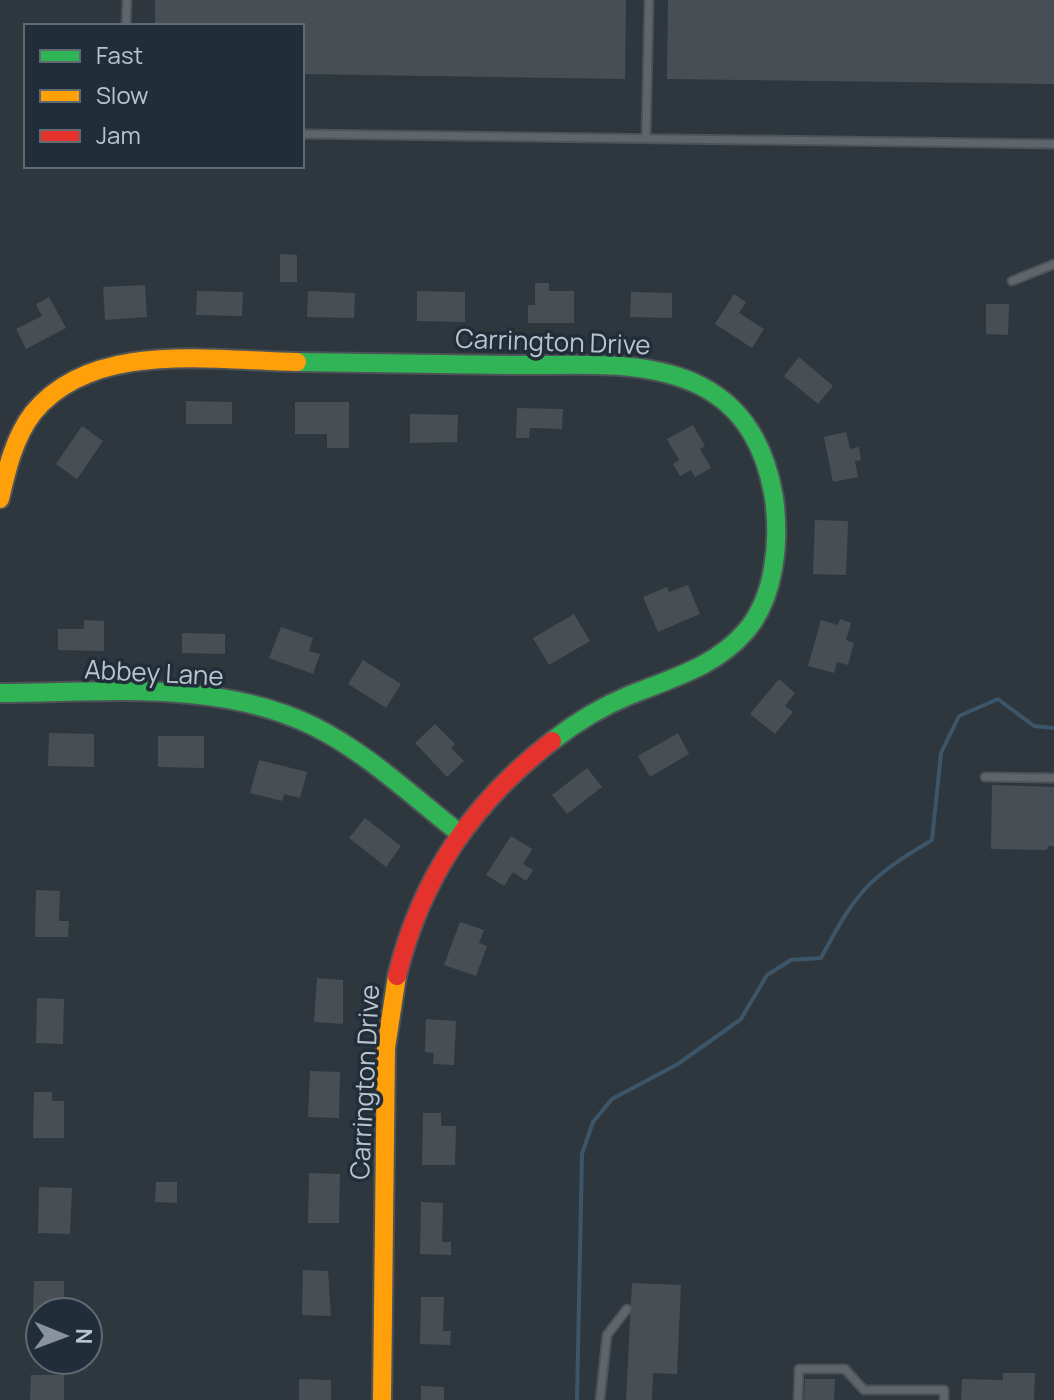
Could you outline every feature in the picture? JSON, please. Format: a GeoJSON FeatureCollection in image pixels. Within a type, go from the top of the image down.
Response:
{"type":"FeatureCollection","features":[{"type":"Feature","properties":{"kind":"street","name":"Carrington Drive"},"geometry":{"type":"LineString","coordinates":[[0,499],[9,456],[20,430],[55,390],[80,374],[113,363],[157,360],[635,367],[670,372],[710,390],[737,412],[754,430],[768,459],[776,532],[774,570],[765,600],[746,631],[697,672],[611,704],[527,756],[501,781],[458,832],[429,879],[403,939],[389,996],[382,1400]]}},
{"type":"Feature","properties":{"kind":"street","name":"Abbey Lane"},"geometry":{"type":"LineString","coordinates":[[0,693],[212,697],[266,708],[312,725],[355,751],[458,832]]}},
{"type":"Feature","properties":{"kind":"lane"},"geometry":{"type":"LineString","coordinates":[[126,24],[127,0]]}},
{"type":"Feature","properties":{"kind":"lane"},"geometry":{"type":"LineString","coordinates":[[646,138],[649,0]]}},
{"type":"Feature","properties":{"kind":"lane"},"geometry":{"type":"LineString","coordinates":[[304,134],[1054,144]]}},
{"type":"Feature","properties":{"kind":"lane"},"geometry":{"type":"LineString","coordinates":[[1012,281],[1054,264]]}},
{"type":"Feature","properties":{"kind":"lane"},"geometry":{"type":"LineString","coordinates":[[985,777],[1054,778]]}},
{"type":"Feature","properties":{"kind":"lane"},"geometry":{"type":"LineString","coordinates":[[600,1400],[607,1335],[627,1309]]}},
{"type":"Feature","properties":{"kind":"lane"},"geometry":{"type":"LineString","coordinates":[[798,1400],[799,1369],[845,1369],[864,1390],[944,1390],[944,1400]]}},
{"type":"Feature","properties":{"kind":"building"},"geometry":{"type":"Polygon","coordinates":[[[155,0],[626,0],[625,79],[304,74],[304,24],[155,24],[155,0]]]}},
{"type":"Feature","properties":{"kind":"building"},"geometry":{"type":"Polygon","coordinates":[[[668,0],[1054,0],[1054,84],[667,79],[668,0]]]}},
{"type":"Feature","properties":{"kind":"building"},"geometry":{"type":"Polygon","coordinates":[[[280,254],[297,255],[297,282],[280,282],[280,254]]]}},
{"type":"Feature","properties":{"kind":"building"},"geometry":{"type":"Polygon","coordinates":[[[535,283],[549,283],[549,291],[574,291],[574,323],[528,323],[528,305],[535,305],[535,283]]]}},
{"type":"Feature","properties":{"kind":"building"},"geometry":{"type":"Polygon","coordinates":[[[145,285],[147,317],[105,320],[103,287],[145,285]]]}},
{"type":"Feature","properties":{"kind":"building"},"geometry":{"type":"Polygon","coordinates":[[[197,291],[243,292],[242,316],[196,315],[197,291]]]}},
{"type":"Feature","properties":{"kind":"building"},"geometry":{"type":"Polygon","coordinates":[[[308,291],[355,293],[354,318],[307,317],[308,291]]]}},
{"type":"Feature","properties":{"kind":"building"},"geometry":{"type":"Polygon","coordinates":[[[417,291],[465,292],[465,322],[417,321],[417,291]]]}},
{"type":"Feature","properties":{"kind":"building"},"geometry":{"type":"Polygon","coordinates":[[[631,292],[672,293],[672,318],[630,317],[631,292]]]}},
{"type":"Feature","properties":{"kind":"building"},"geometry":{"type":"Polygon","coordinates":[[[734,294],[746,302],[739,313],[764,329],[752,348],[715,324],[734,294]]]}},
{"type":"Feature","properties":{"kind":"building"},"geometry":{"type":"Polygon","coordinates":[[[49,297],[66,328],[26,349],[16,329],[42,316],[36,304],[49,297]]]}},
{"type":"Feature","properties":{"kind":"building"},"geometry":{"type":"Polygon","coordinates":[[[986,304],[1009,304],[1008,335],[986,334],[986,304]]]}},
{"type":"Feature","properties":{"kind":"building"},"geometry":{"type":"Polygon","coordinates":[[[799,357],[833,386],[818,404],[784,376],[799,357]]]}},
{"type":"Feature","properties":{"kind":"building"},"geometry":{"type":"Polygon","coordinates":[[[186,401],[232,402],[232,424],[186,424],[186,401]]]}},
{"type":"Feature","properties":{"kind":"building"},"geometry":{"type":"Polygon","coordinates":[[[295,402],[349,402],[349,448],[327,448],[327,434],[295,434],[295,402]]]}},
{"type":"Feature","properties":{"kind":"building"},"geometry":{"type":"Polygon","coordinates":[[[517,408],[563,409],[562,429],[530,428],[529,438],[516,438],[517,408]]]}},
{"type":"Feature","properties":{"kind":"building"},"geometry":{"type":"Polygon","coordinates":[[[410,414],[458,415],[457,442],[410,443],[410,414]]]}},
{"type":"Feature","properties":{"kind":"building"},"geometry":{"type":"Polygon","coordinates":[[[693,425],[705,446],[700,449],[711,468],[695,477],[691,470],[680,476],[673,464],[679,460],[667,439],[693,425]]]}},
{"type":"Feature","properties":{"kind":"building"},"geometry":{"type":"Polygon","coordinates":[[[82,426],[103,441],[77,479],[56,464],[82,426]]]}},
{"type":"Feature","properties":{"kind":"building"},"geometry":{"type":"Polygon","coordinates":[[[846,432],[850,449],[859,447],[861,460],[855,461],[858,477],[833,482],[824,437],[846,432]]]}},
{"type":"Feature","properties":{"kind":"building"},"geometry":{"type":"Polygon","coordinates":[[[815,520],[848,521],[846,575],[813,574],[815,520]]]}},
{"type":"Feature","properties":{"kind":"building"},"geometry":{"type":"Polygon","coordinates":[[[688,585],[700,614],[658,632],[643,597],[667,587],[669,592],[688,585]]]}},
{"type":"Feature","properties":{"kind":"building"},"geometry":{"type":"Polygon","coordinates":[[[574,614],[590,641],[549,665],[533,638],[574,614]]]}},
{"type":"Feature","properties":{"kind":"building"},"geometry":{"type":"Polygon","coordinates":[[[840,619],[851,623],[846,640],[854,643],[848,665],[837,662],[834,673],[808,666],[821,620],[838,625],[840,619]]]}},
{"type":"Feature","properties":{"kind":"building"},"geometry":{"type":"Polygon","coordinates":[[[84,620],[104,621],[104,651],[58,650],[58,629],[84,629],[84,620]]]}},
{"type":"Feature","properties":{"kind":"building"},"geometry":{"type":"Polygon","coordinates":[[[281,627],[313,638],[309,651],[320,654],[313,674],[269,658],[281,627]]]}},
{"type":"Feature","properties":{"kind":"building"},"geometry":{"type":"Polygon","coordinates":[[[182,633],[225,634],[225,654],[182,653],[182,633]]]}},
{"type":"Feature","properties":{"kind":"building"},"geometry":{"type":"Polygon","coordinates":[[[363,660],[401,684],[386,708],[348,684],[363,660]]]}},
{"type":"Feature","properties":{"kind":"building"},"geometry":{"type":"Polygon","coordinates":[[[779,679],[795,693],[785,706],[793,712],[775,734],[750,714],[779,679]]]}},
{"type":"Feature","properties":{"kind":"building"},"geometry":{"type":"Polygon","coordinates":[[[435,724],[455,744],[451,748],[464,761],[447,777],[415,743],[435,724]]]}},
{"type":"Feature","properties":{"kind":"building"},"geometry":{"type":"Polygon","coordinates":[[[49,733],[94,734],[94,767],[48,766],[49,733]]]}},
{"type":"Feature","properties":{"kind":"building"},"geometry":{"type":"Polygon","coordinates":[[[678,733],[689,754],[650,777],[638,756],[678,733]]]}},
{"type":"Feature","properties":{"kind":"building"},"geometry":{"type":"Polygon","coordinates":[[[158,736],[204,736],[204,768],[158,767],[158,736]]]}},
{"type":"Feature","properties":{"kind":"building"},"geometry":{"type":"Polygon","coordinates":[[[259,760],[307,772],[300,798],[284,794],[282,801],[250,793],[259,760]]]}},
{"type":"Feature","properties":{"kind":"building"},"geometry":{"type":"Polygon","coordinates":[[[587,768],[602,787],[567,814],[552,795],[587,768]]]}},
{"type":"Feature","properties":{"kind":"building"},"geometry":{"type":"Polygon","coordinates":[[[992,785],[1054,787],[1054,846],[1048,846],[1047,850],[991,849],[992,785]]]}},
{"type":"Feature","properties":{"kind":"building"},"geometry":{"type":"Polygon","coordinates":[[[365,818],[401,846],[386,867],[349,838],[365,818]]]}},
{"type":"Feature","properties":{"kind":"building"},"geometry":{"type":"Polygon","coordinates":[[[511,836],[532,849],[523,864],[533,870],[526,881],[513,872],[504,886],[486,875],[511,836]]]}},
{"type":"Feature","properties":{"kind":"building"},"geometry":{"type":"Polygon","coordinates":[[[36,890],[60,891],[59,921],[69,921],[68,937],[35,937],[36,890]]]}},
{"type":"Feature","properties":{"kind":"building"},"geometry":{"type":"Polygon","coordinates":[[[460,922],[484,930],[479,943],[487,946],[476,976],[444,965],[460,922]]]}},
{"type":"Feature","properties":{"kind":"building"},"geometry":{"type":"Polygon","coordinates":[[[317,978],[343,980],[343,1024],[314,1022],[317,978]]]}},
{"type":"Feature","properties":{"kind":"building"},"geometry":{"type":"Polygon","coordinates":[[[37,998],[64,999],[63,1044],[36,1043],[37,998]]]}},
{"type":"Feature","properties":{"kind":"building"},"geometry":{"type":"Polygon","coordinates":[[[426,1019],[456,1021],[454,1065],[433,1064],[434,1053],[425,1052],[426,1019]]]}},
{"type":"Feature","properties":{"kind":"building"},"geometry":{"type":"Polygon","coordinates":[[[310,1071],[340,1072],[339,1118],[308,1117],[310,1071]]]}},
{"type":"Feature","properties":{"kind":"building"},"geometry":{"type":"Polygon","coordinates":[[[34,1092],[52,1092],[52,1101],[64,1101],[64,1138],[33,1138],[34,1092]]]}},
{"type":"Feature","properties":{"kind":"building"},"geometry":{"type":"Polygon","coordinates":[[[423,1113],[441,1113],[441,1126],[456,1126],[455,1165],[422,1165],[423,1113]]]}},
{"type":"Feature","properties":{"kind":"building"},"geometry":{"type":"Polygon","coordinates":[[[309,1173],[340,1174],[339,1223],[308,1223],[309,1173]]]}},
{"type":"Feature","properties":{"kind":"building"},"geometry":{"type":"Polygon","coordinates":[[[156,1182],[177,1182],[177,1203],[155,1202],[156,1182]]]}},
{"type":"Feature","properties":{"kind":"building"},"geometry":{"type":"Polygon","coordinates":[[[39,1187],[72,1188],[70,1234],[38,1233],[39,1187]]]}},
{"type":"Feature","properties":{"kind":"building"},"geometry":{"type":"Polygon","coordinates":[[[421,1202],[443,1203],[442,1242],[451,1242],[451,1255],[420,1254],[421,1202]]]}},
{"type":"Feature","properties":{"kind":"building"},"geometry":{"type":"Polygon","coordinates":[[[303,1270],[328,1271],[331,1316],[302,1315],[303,1270]]]}},
{"type":"Feature","properties":{"kind":"building"},"geometry":{"type":"Polygon","coordinates":[[[34,1281],[64,1281],[64,1296],[34,1296],[34,1281]]]}},
{"type":"Feature","properties":{"kind":"building"},"geometry":{"type":"Polygon","coordinates":[[[632,1283],[681,1285],[677,1374],[653,1373],[652,1400],[626,1400],[632,1283]]]}},
{"type":"Feature","properties":{"kind":"building"},"geometry":{"type":"Polygon","coordinates":[[[421,1297],[444,1297],[443,1331],[451,1331],[450,1345],[420,1344],[421,1297]]]}},
{"type":"Feature","properties":{"kind":"building"},"geometry":{"type":"Polygon","coordinates":[[[1003,1373],[1035,1373],[1034,1400],[961,1400],[962,1379],[1003,1380],[1003,1373]]]}},
{"type":"Feature","properties":{"kind":"building"},"geometry":{"type":"Polygon","coordinates":[[[31,1376],[64,1376],[64,1400],[30,1400],[31,1376]]]}},
{"type":"Feature","properties":{"kind":"building"},"geometry":{"type":"Polygon","coordinates":[[[299,1379],[331,1380],[331,1400],[299,1400],[299,1379]]]}},
{"type":"Feature","properties":{"kind":"building"},"geometry":{"type":"Polygon","coordinates":[[[805,1379],[835,1379],[834,1400],[804,1400],[805,1379]]]}},
{"type":"Feature","properties":{"kind":"building"},"geometry":{"type":"Polygon","coordinates":[[[421,1386],[444,1387],[444,1400],[421,1400],[421,1386]]]}},
{"type":"Feature","properties":{"kind":"waterway"},"geometry":{"type":"LineString","coordinates":[[577,1400],[582,1154],[593,1122],[612,1099],[678,1064],[741,1019],[767,975],[791,960],[821,958],[844,917],[866,888],[893,865],[932,840],[941,753],[959,716],[998,699],[1034,726],[1054,728]]}},
{"type":"Feature","properties":{"kind":"traffic: fast"},"geometry":{"type":"LineString","coordinates":[[297,362],[634,367],[679,377],[701,386],[717,395],[742,419],[766,463],[776,515],[773,568],[756,617],[734,643],[707,663],[610,704],[552,741]]}},
{"type":"Feature","properties":{"kind":"traffic: fast"},"geometry":{"type":"LineString","coordinates":[[0,693],[160,692],[240,701],[278,712],[315,727],[353,749],[458,832]]}},
{"type":"Feature","properties":{"kind":"traffic: slow"},"geometry":{"type":"LineString","coordinates":[[0,499],[16,443],[33,413],[58,390],[88,374],[121,364],[156,359],[297,362]]}},
{"type":"Feature","properties":{"kind":"traffic: slow"},"geometry":{"type":"LineString","coordinates":[[382,1400],[386,1048],[397,976]]}},
{"type":"Feature","properties":{"kind":"traffic: jam"},"geometry":{"type":"LineString","coordinates":[[397,976],[420,907],[454,845],[497,790],[552,741]]}}]}
